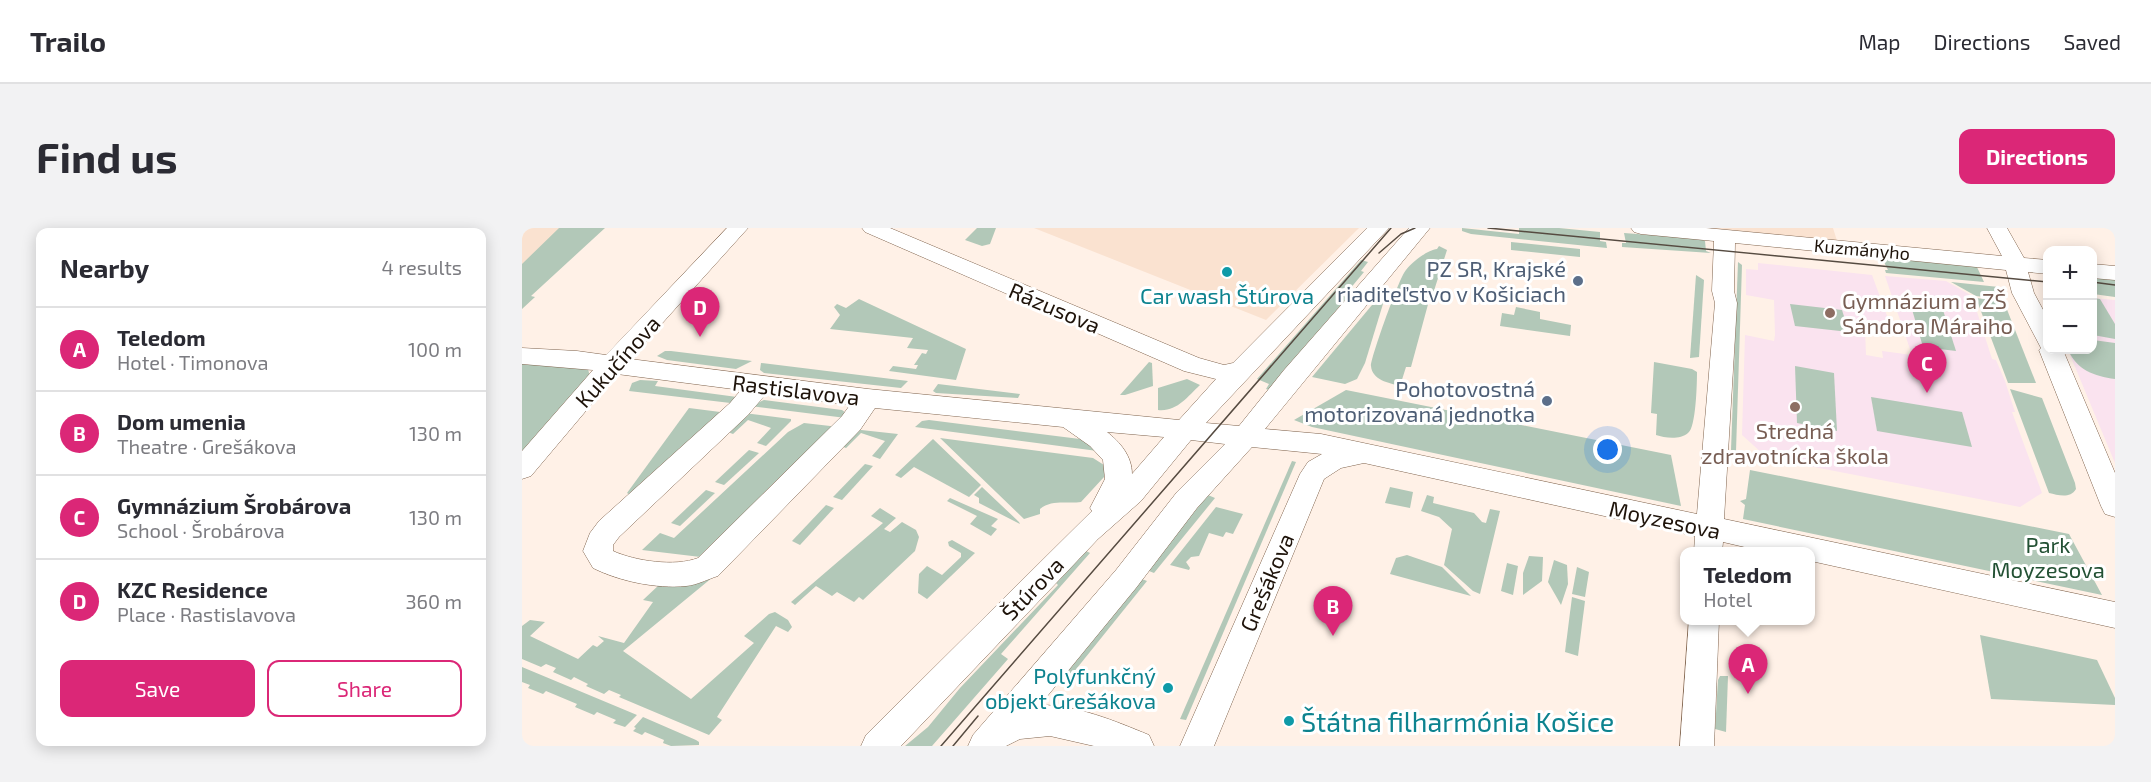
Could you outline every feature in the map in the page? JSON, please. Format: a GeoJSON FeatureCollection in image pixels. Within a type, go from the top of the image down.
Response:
{"type":"FeatureCollection","features":[{"type":"Feature","properties":{"kind":"street","name":"Kukučínova"},"geometry":{"type":"LineString","coordinates":[[522,469],[611,365],[738,228]]}},
{"type":"Feature","properties":{"kind":"street","name":"Rázusova"},"geometry":{"type":"LineString","coordinates":[[872,228],[1192,365],[1224,373],[1241,370]]}},
{"type":"Feature","properties":{"kind":"street","name":"Štúrova"},"geometry":{"type":"LineString","coordinates":[[878,746],[1088,531],[1131,493],[1162,458],[1190,436],[1219,393],[1378,228]]}},
{"type":"Feature","properties":{"kind":"street","name":"Kuzmányho"},"geometry":{"type":"LineString","coordinates":[[1641,228],[1725,236],[1771,235],[2043,267]]}},
{"type":"Feature","properties":{"kind":"street"},"geometry":{"type":"LineString","coordinates":[[1997,228],[2012,253],[2021,288],[2043,333]]}},
{"type":"Feature","properties":{"kind":"street"},"geometry":{"type":"LineString","coordinates":[[990,740],[1126,579],[1187,500],[1418,230]]}},
{"type":"Feature","properties":{"kind":"street"},"geometry":{"type":"LineString","coordinates":[[1709,540],[1726,303],[1724,291],[1725,236]]}},
{"type":"Feature","properties":{"kind":"street"},"geometry":{"type":"LineString","coordinates":[[2097,271],[2115,273]]}},
{"type":"Feature","properties":{"kind":"street"},"geometry":{"type":"LineString","coordinates":[[2053,354],[2115,506]]}},
{"type":"Feature","properties":{"kind":"street","name":"Rastislavova"},"geometry":{"type":"LineString","coordinates":[[522,356],[577,359],[759,385],[1190,436]]}},
{"type":"Feature","properties":{"kind":"street"},"geometry":{"type":"LineString","coordinates":[[759,385],[739,409],[609,529],[598,548],[601,558],[614,566],[659,572],[685,574],[708,567],[851,423],[868,398]]}},
{"type":"Feature","properties":{"kind":"street"},"geometry":{"type":"LineString","coordinates":[[1216,424],[1214,416],[1219,393]]}},
{"type":"Feature","properties":{"kind":"street"},"geometry":{"type":"LineString","coordinates":[[1190,436],[1252,410],[1279,394]]}},
{"type":"Feature","properties":{"kind":"street","name":"Moyzesova"},"geometry":{"type":"LineString","coordinates":[[1279,394],[1277,403],[1279,411],[1287,422],[1321,444]]}},
{"type":"Feature","properties":{"kind":"street","name":"Rastislavova"},"geometry":{"type":"LineString","coordinates":[[1070,420],[1104,443],[1118,461],[1120,468],[1118,484],[1088,531]]}},
{"type":"Feature","properties":{"kind":"street"},"geometry":{"type":"LineString","coordinates":[[1216,424],[1244,436]]}},
{"type":"Feature","properties":{"kind":"street"},"geometry":{"type":"LineString","coordinates":[[1190,436],[1244,436]]}},
{"type":"Feature","properties":{"kind":"street"},"geometry":{"type":"LineString","coordinates":[[1187,500],[1203,467],[1202,456],[1190,436]]}},
{"type":"Feature","properties":{"kind":"street","name":"Moyzesova"},"geometry":{"type":"LineString","coordinates":[[1244,436],[1321,444],[1709,540],[1747,547]]}},
{"type":"Feature","properties":{"kind":"street","name":"Grešákova"},"geometry":{"type":"LineString","coordinates":[[1197,746],[1313,474],[1321,466],[1334,460],[1369,455]]}},
{"type":"Feature","properties":{"kind":"street","name":"Moyzesova"},"geometry":{"type":"LineString","coordinates":[[1815,560],[2115,615]]}},
{"type":"Feature","properties":{"kind":"street"},"geometry":{"type":"LineString","coordinates":[[1697,746],[1704,625]]}},
{"type":"Feature","properties":{"kind":"street"},"geometry":{"type":"LineString","coordinates":[[990,740],[1025,720],[1055,720],[1137,746]]}},
{"type":"Feature","properties":{"kind":"shaded area"},"geometry":{"type":"Polygon","coordinates":[[[522,228],[580,228],[522,282],[522,228]]]}},
{"type":"Feature","properties":{"kind":"shaded area"},"geometry":{"type":"Polygon","coordinates":[[[1034,228],[1359,228],[1266,320],[1034,228]]]}},
{"type":"Feature","properties":{"kind":"shaded area"},"geometry":{"type":"Polygon","coordinates":[[[1641,228],[1833,228],[1839,247],[1641,228]]]}},
{"type":"Feature","properties":{"kind":"shaded area"},"geometry":{"type":"Polygon","coordinates":[[[1758,263],[1872,275],[1893,332],[1865,329],[1866,355],[1883,358],[1882,351],[1912,355],[1885,276],[1946,281],[1972,296],[1992,359],[1996,360],[2005,381],[2015,412],[2012,412],[2042,493],[2020,507],[1768,458],[1763,454],[1742,435],[1745,335],[1774,341],[1775,335],[1774,300],[1746,295],[1746,269],[1758,270],[1758,263]]]}},
{"type":"Feature","properties":{"kind":"shaded area"},"geometry":{"type":"Polygon","coordinates":[[[2097,298],[2115,300],[2115,463],[2070,354],[2097,354],[2097,298]]]}},
{"type":"Feature","properties":{"kind":"green space"},"geometry":{"type":"Polygon","coordinates":[[[559,228],[605,228],[531,296],[535,297],[522,309],[522,264],[559,228]]]}},
{"type":"Feature","properties":{"kind":"green space"},"geometry":{"type":"Polygon","coordinates":[[[977,228],[996,228],[990,244],[982,246],[965,240],[977,228]]]}},
{"type":"Feature","properties":{"kind":"green space"},"geometry":{"type":"Polygon","coordinates":[[[1462,228],[1519,234],[1519,228],[1559,228],[1600,232],[1600,241],[1606,242],[1607,248],[1471,234],[1462,231],[1462,228]]]}},
{"type":"Feature","properties":{"kind":"green space"},"geometry":{"type":"Polygon","coordinates":[[[1624,233],[1701,239],[1705,241],[1706,251],[1711,253],[1622,247],[1622,243],[1626,243],[1624,233]]]}},
{"type":"Feature","properties":{"kind":"green space"},"geometry":{"type":"Polygon","coordinates":[[[1511,242],[1580,249],[1580,257],[1511,250],[1511,242]]]}},
{"type":"Feature","properties":{"kind":"green space"},"geometry":{"type":"Polygon","coordinates":[[[1439,246],[1447,250],[1432,297],[1430,297],[1411,367],[1406,367],[1400,386],[1386,382],[1374,375],[1371,366],[1396,290],[1410,266],[1439,246]]]}},
{"type":"Feature","properties":{"kind":"green space"},"geometry":{"type":"Polygon","coordinates":[[[1882,258],[1976,265],[1984,282],[1886,273],[1885,270],[1888,270],[1882,258]]]}},
{"type":"Feature","properties":{"kind":"green space"},"geometry":{"type":"Polygon","coordinates":[[[1361,260],[1368,262],[1361,271],[1364,272],[1344,296],[1347,298],[1269,390],[1266,389],[1269,384],[1257,379],[1361,260]]]}},
{"type":"Feature","properties":{"kind":"green space"},"geometry":{"type":"Polygon","coordinates":[[[1738,262],[1742,265],[1736,451],[1731,450],[1738,262]]]}},
{"type":"Feature","properties":{"kind":"green space"},"geometry":{"type":"Polygon","coordinates":[[[1696,275],[1704,280],[1699,357],[1690,358],[1696,275]]]}},
{"type":"Feature","properties":{"kind":"green space"},"geometry":{"type":"Polygon","coordinates":[[[2097,276],[2115,278],[2115,297],[2097,295],[2097,276]]]}},
{"type":"Feature","properties":{"kind":"green space"},"geometry":{"type":"Polygon","coordinates":[[[1951,282],[1999,287],[2004,300],[1976,296],[1951,282]]]}},
{"type":"Feature","properties":{"kind":"green space"},"geometry":{"type":"Polygon","coordinates":[[[1382,293],[1386,294],[1365,363],[1357,379],[1345,384],[1312,377],[1382,293]]]}},
{"type":"Feature","properties":{"kind":"green space"},"geometry":{"type":"Polygon","coordinates":[[[1976,298],[1993,300],[2006,307],[2036,383],[2008,383],[1976,298]]]}},
{"type":"Feature","properties":{"kind":"green space"},"geometry":{"type":"Polygon","coordinates":[[[859,299],[966,349],[956,380],[889,371],[893,366],[916,369],[918,365],[914,365],[922,353],[926,354],[928,350],[907,348],[913,338],[830,329],[840,315],[834,307],[837,304],[846,308],[859,299]]]}},
{"type":"Feature","properties":{"kind":"green space"},"geometry":{"type":"Polygon","coordinates":[[[2097,299],[2100,299],[2115,324],[2115,339],[2097,336],[2097,299]]]}},
{"type":"Feature","properties":{"kind":"green space"},"geometry":{"type":"Polygon","coordinates":[[[1790,304],[1842,310],[1849,332],[1795,326],[1790,304]]]}},
{"type":"Feature","properties":{"kind":"green space"},"geometry":{"type":"Polygon","coordinates":[[[1911,306],[1943,310],[1956,351],[1923,347],[1911,306]]]}},
{"type":"Feature","properties":{"kind":"green space"},"geometry":{"type":"Polygon","coordinates":[[[1516,307],[1540,312],[1540,319],[1571,325],[1570,336],[1500,326],[1502,313],[1514,315],[1516,307]]]}},
{"type":"Feature","properties":{"kind":"green space"},"geometry":{"type":"Polygon","coordinates":[[[2097,341],[2115,343],[2115,379],[2087,371],[2070,354],[2097,354],[2097,341]]]}},
{"type":"Feature","properties":{"kind":"green space"},"geometry":{"type":"Polygon","coordinates":[[[665,351],[752,361],[736,369],[667,360],[657,356],[665,351]]]}},
{"type":"Feature","properties":{"kind":"green space"},"geometry":{"type":"Polygon","coordinates":[[[522,362],[588,369],[590,377],[522,459],[522,362]]]}},
{"type":"Feature","properties":{"kind":"green space"},"geometry":{"type":"Polygon","coordinates":[[[1149,362],[1152,363],[1153,386],[1120,395],[1149,362]]]}},
{"type":"Feature","properties":{"kind":"green space"},"geometry":{"type":"Polygon","coordinates":[[[1654,362],[1697,372],[1693,423],[1688,433],[1681,437],[1656,435],[1657,414],[1651,413],[1654,362]]]}},
{"type":"Feature","properties":{"kind":"green space"},"geometry":{"type":"Polygon","coordinates":[[[761,363],[908,381],[901,388],[764,373],[760,370],[761,363]]]}},
{"type":"Feature","properties":{"kind":"green space"},"geometry":{"type":"Polygon","coordinates":[[[1795,366],[1834,373],[1837,431],[1797,423],[1795,366]]]}},
{"type":"Feature","properties":{"kind":"green space"},"geometry":{"type":"Polygon","coordinates":[[[1187,379],[1200,385],[1186,399],[1171,409],[1158,410],[1158,388],[1187,379]]]}},
{"type":"Feature","properties":{"kind":"green space"},"geometry":{"type":"Polygon","coordinates":[[[640,380],[658,381],[655,386],[737,397],[739,404],[629,391],[632,383],[640,380]]]}},
{"type":"Feature","properties":{"kind":"green space"},"geometry":{"type":"Polygon","coordinates":[[[938,384],[1020,394],[1018,398],[936,393],[933,391],[938,384]]]}},
{"type":"Feature","properties":{"kind":"green space"},"geometry":{"type":"Polygon","coordinates":[[[2010,389],[2042,398],[2075,483],[2076,489],[2071,494],[2064,496],[2049,493],[2010,389]]]}},
{"type":"Feature","properties":{"kind":"green space"},"geometry":{"type":"Polygon","coordinates":[[[1346,390],[1671,455],[1681,506],[1312,427],[1294,420],[1346,390]]]}},
{"type":"Feature","properties":{"kind":"green space"},"geometry":{"type":"Polygon","coordinates":[[[1871,397],[1962,412],[1972,447],[1877,431],[1871,397]]]}},
{"type":"Feature","properties":{"kind":"green space"},"geometry":{"type":"Polygon","coordinates":[[[764,400],[842,410],[846,413],[846,418],[750,406],[764,400]]]}},
{"type":"Feature","properties":{"kind":"green space"},"geometry":{"type":"Polygon","coordinates":[[[689,408],[728,413],[635,498],[627,493],[689,408]]]}},
{"type":"Feature","properties":{"kind":"green space"},"geometry":{"type":"Polygon","coordinates":[[[744,413],[791,419],[791,421],[766,446],[757,443],[771,428],[748,420],[733,434],[725,431],[744,413]]]}},
{"type":"Feature","properties":{"kind":"green space"},"geometry":{"type":"Polygon","coordinates":[[[922,421],[1080,439],[1105,452],[915,427],[922,421]]]}},
{"type":"Feature","properties":{"kind":"green space"},"geometry":{"type":"Polygon","coordinates":[[[804,423],[839,427],[709,558],[642,550],[660,533],[674,538],[788,432],[804,423]]]}},
{"type":"Feature","properties":{"kind":"green space"},"geometry":{"type":"Polygon","coordinates":[[[852,429],[898,434],[880,459],[872,456],[885,441],[861,433],[846,448],[836,444],[852,429]]]}},
{"type":"Feature","properties":{"kind":"green space"},"geometry":{"type":"Polygon","coordinates":[[[940,438],[1093,458],[1104,465],[1104,477],[1081,502],[1050,504],[1040,509],[1040,514],[1024,519],[940,438]]]}},
{"type":"Feature","properties":{"kind":"green space"},"geometry":{"type":"Polygon","coordinates":[[[933,439],[981,485],[969,497],[914,467],[901,478],[895,475],[933,439]]]}},
{"type":"Feature","properties":{"kind":"green space"},"geometry":{"type":"Polygon","coordinates":[[[749,450],[759,453],[724,485],[715,482],[749,450]]]}},
{"type":"Feature","properties":{"kind":"green space"},"geometry":{"type":"Polygon","coordinates":[[[1292,461],[1296,462],[1186,720],[1180,719],[1292,461]]]}},
{"type":"Feature","properties":{"kind":"green space"},"geometry":{"type":"Polygon","coordinates":[[[865,464],[873,466],[842,500],[833,497],[865,464]]]}},
{"type":"Feature","properties":{"kind":"green space","name":"Park Moyzesova"},"geometry":{"type":"Polygon","coordinates":[[[1750,470],[2069,534],[2102,595],[1743,519],[1745,505],[1740,501],[1746,499],[1750,470]]]}},
{"type":"Feature","properties":{"kind":"green space"},"geometry":{"type":"Polygon","coordinates":[[[982,487],[1020,524],[979,503],[979,498],[974,495],[982,487]]]}},
{"type":"Feature","properties":{"kind":"green space"},"geometry":{"type":"Polygon","coordinates":[[[1390,487],[1413,492],[1410,508],[1385,503],[1390,487]]]}},
{"type":"Feature","properties":{"kind":"green space"},"geometry":{"type":"Polygon","coordinates":[[[706,490],[715,493],[680,526],[671,523],[706,490]]]}},
{"type":"Feature","properties":{"kind":"green space"},"geometry":{"type":"Polygon","coordinates":[[[1208,495],[1215,498],[1154,573],[1149,571],[1150,566],[1208,495]]]}},
{"type":"Feature","properties":{"kind":"green space"},"geometry":{"type":"Polygon","coordinates":[[[1427,495],[1434,497],[1433,503],[1474,513],[1486,523],[1490,509],[1500,511],[1480,594],[1473,591],[1444,565],[1452,529],[1439,517],[1421,511],[1427,495]]]}},
{"type":"Feature","properties":{"kind":"green space"},"geometry":{"type":"Polygon","coordinates":[[[950,498],[998,519],[991,526],[997,529],[991,536],[970,524],[977,516],[947,501],[950,498]]]}},
{"type":"Feature","properties":{"kind":"green space"},"geometry":{"type":"Polygon","coordinates":[[[826,505],[834,508],[800,545],[792,541],[826,505]]]}},
{"type":"Feature","properties":{"kind":"green space"},"geometry":{"type":"Polygon","coordinates":[[[1216,507],[1243,514],[1233,534],[1226,532],[1223,537],[1209,533],[1199,556],[1191,557],[1186,562],[1189,570],[1170,565],[1216,507]]]}},
{"type":"Feature","properties":{"kind":"green space"},"geometry":{"type":"Polygon","coordinates":[[[880,508],[896,518],[884,529],[890,532],[902,522],[916,530],[919,537],[915,551],[863,600],[859,597],[854,602],[837,592],[832,596],[816,586],[795,605],[791,602],[883,523],[871,516],[880,508]]]}},
{"type":"Feature","properties":{"kind":"green space"},"geometry":{"type":"Polygon","coordinates":[[[952,540],[975,553],[927,599],[918,593],[919,574],[927,566],[942,575],[961,557],[961,553],[949,546],[948,542],[952,540]]]}},
{"type":"Feature","properties":{"kind":"green space"},"geometry":{"type":"Polygon","coordinates":[[[1086,551],[1090,553],[1001,654],[1008,659],[932,746],[905,746],[928,727],[960,688],[1058,585],[1056,583],[1086,551]]]}},
{"type":"Feature","properties":{"kind":"green space"},"geometry":{"type":"Polygon","coordinates":[[[1407,555],[1442,567],[1471,596],[1390,574],[1396,558],[1407,555]]]}},
{"type":"Feature","properties":{"kind":"green space"},"geometry":{"type":"Polygon","coordinates":[[[1529,556],[1543,557],[1542,581],[1523,595],[1523,573],[1529,556]]]}},
{"type":"Feature","properties":{"kind":"green space"},"geometry":{"type":"Polygon","coordinates":[[[1554,560],[1567,565],[1568,584],[1561,605],[1548,582],[1554,560]]]}},
{"type":"Feature","properties":{"kind":"green space"},"geometry":{"type":"Polygon","coordinates":[[[725,563],[730,563],[623,651],[691,699],[754,643],[744,636],[769,614],[775,612],[788,620],[792,627],[788,632],[776,626],[717,717],[722,720],[709,735],[619,697],[621,695],[609,690],[604,694],[586,686],[588,684],[574,677],[571,680],[553,672],[556,668],[546,664],[541,667],[522,659],[522,626],[530,620],[545,622],[530,636],[578,659],[593,645],[597,647],[604,641],[598,636],[624,643],[653,602],[643,600],[660,584],[697,578],[704,582],[725,563]]]}},
{"type":"Feature","properties":{"kind":"green space"},"geometry":{"type":"Polygon","coordinates":[[[1507,563],[1518,566],[1513,595],[1501,591],[1507,563]]]}},
{"type":"Feature","properties":{"kind":"green space"},"geometry":{"type":"Polygon","coordinates":[[[1577,567],[1589,572],[1585,597],[1572,594],[1577,567]]]}},
{"type":"Feature","properties":{"kind":"green space"},"geometry":{"type":"Polygon","coordinates":[[[1142,579],[1147,581],[1069,678],[1059,676],[1142,579]]]}},
{"type":"Feature","properties":{"kind":"green space"},"geometry":{"type":"Polygon","coordinates":[[[1572,597],[1585,601],[1578,656],[1565,652],[1572,597]]]}},
{"type":"Feature","properties":{"kind":"green space"},"geometry":{"type":"Polygon","coordinates":[[[1980,635],[2097,660],[2115,698],[2115,705],[1991,699],[1980,635]]]}},
{"type":"Feature","properties":{"kind":"green space"},"geometry":{"type":"Polygon","coordinates":[[[522,667],[637,715],[625,727],[613,723],[616,720],[597,712],[594,715],[575,707],[577,704],[546,691],[543,694],[528,688],[530,685],[522,682],[522,667]]]}},
{"type":"Feature","properties":{"kind":"green space"},"geometry":{"type":"Polygon","coordinates":[[[1720,676],[1728,676],[1726,732],[1715,729],[1720,676]]]}},
{"type":"Feature","properties":{"kind":"green space"},"geometry":{"type":"Polygon","coordinates":[[[643,717],[696,740],[699,745],[671,746],[663,743],[664,740],[645,732],[642,735],[633,731],[643,717]]]}},
{"type":"Feature","properties":{"kind":"tram line"},"geometry":{"type":"LineString","coordinates":[[941,746],[1391,228]]}},
{"type":"Feature","properties":{"kind":"tram line"},"geometry":{"type":"LineString","coordinates":[[1379,253],[1401,234],[1415,228]]}},
{"type":"Feature","properties":{"kind":"tram line"},"geometry":{"type":"LineString","coordinates":[[1488,228],[2043,282]]}},
{"type":"Feature","properties":{"kind":"tram line"},"geometry":{"type":"LineString","coordinates":[[2097,283],[2115,285]]}},
{"type":"Feature","properties":{"kind":"tram line"},"geometry":{"type":"LineString","coordinates":[[953,746],[978,716]]}},
{"type":"Feature","properties":{"kind":"place","name":"Car wash Štúrova"},"geometry":{"type":"Point","coordinates":[1227,272]}},
{"type":"Feature","properties":{"kind":"place","name":"PZ SR, Krajské riaditeľstvo v Košiciach"},"geometry":{"type":"Point","coordinates":[1578,281]}},
{"type":"Feature","properties":{"kind":"place","name":"Gymnázium a ZŠ Sándora Máraiho"},"geometry":{"type":"Point","coordinates":[1830,313]}},
{"type":"Feature","properties":{"kind":"place","name":"KZC Residence"},"geometry":{"type":"Point","coordinates":[700,337]}},
{"type":"Feature","properties":{"kind":"place","name":"Gymnázium Šrobárova"},"geometry":{"type":"Point","coordinates":[1927,393]}},
{"type":"Feature","properties":{"kind":"place","name":"Pohotovostná motorizovaná jednotka"},"geometry":{"type":"Point","coordinates":[1547,401]}},
{"type":"Feature","properties":{"kind":"place","name":"Stredná zdravotnícka škola"},"geometry":{"type":"Point","coordinates":[1795,407]}},
{"type":"Feature","properties":{"kind":"place","name":"Dom umenia"},"geometry":{"type":"Point","coordinates":[1333,636]}},
{"type":"Feature","properties":{"kind":"place","name":"Polyfunkčný objekt Grešákova"},"geometry":{"type":"Point","coordinates":[1168,688]}},
{"type":"Feature","properties":{"kind":"place","name":"Teledom"},"geometry":{"type":"Point","coordinates":[1748,694]}},
{"type":"Feature","properties":{"kind":"place","name":"Štátna filharmónia Košice"},"geometry":{"type":"Point","coordinates":[1289,721]}}]}
